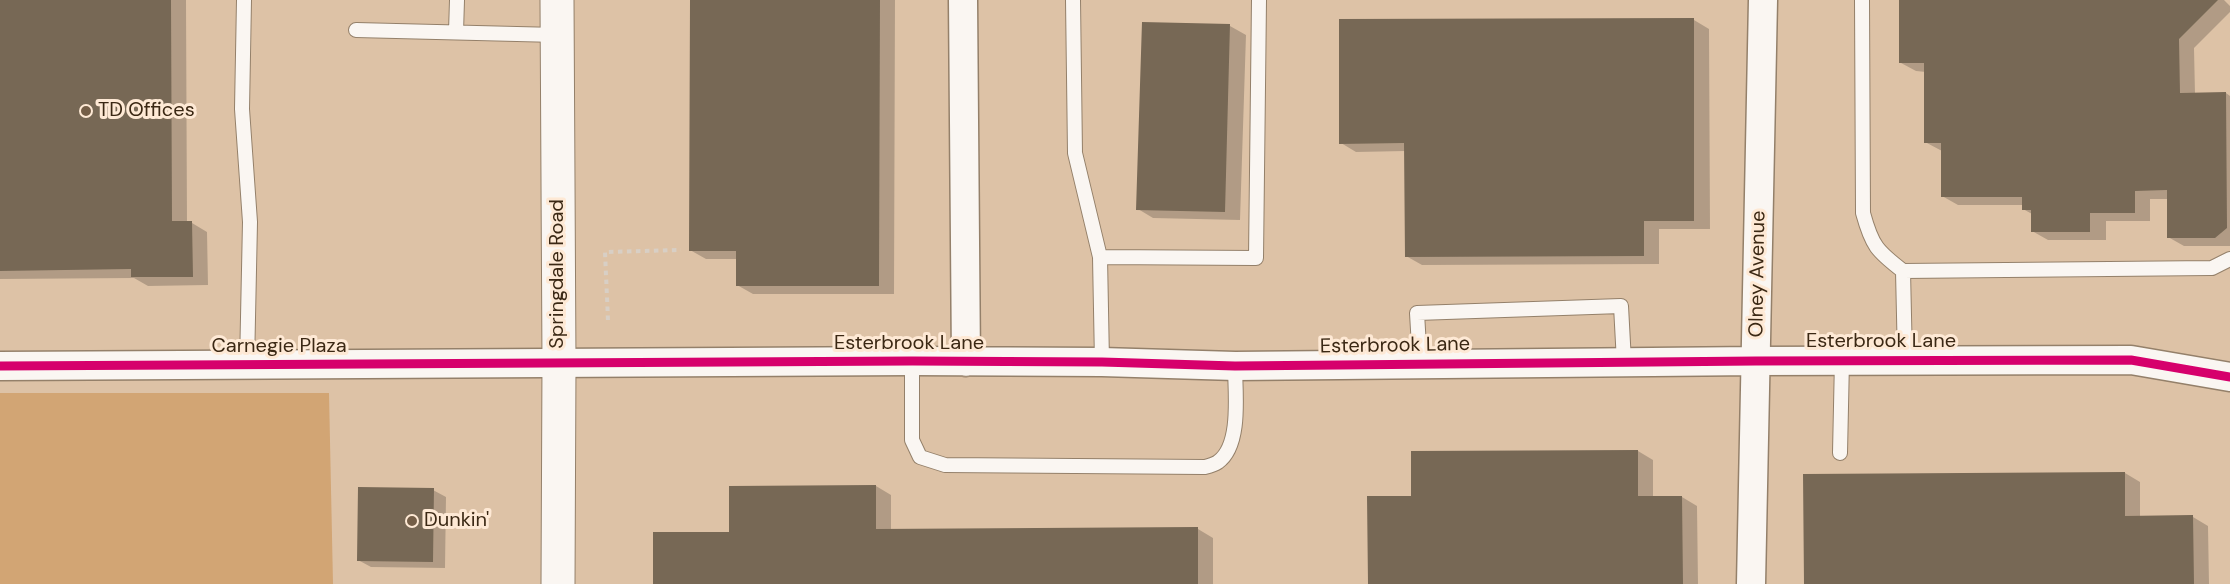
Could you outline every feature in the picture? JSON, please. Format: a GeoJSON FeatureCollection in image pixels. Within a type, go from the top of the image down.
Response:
{"type":"FeatureCollection","features":[{"type":"Feature","properties":{"kind":"main road","name":"Springdale Road"},"geometry":{"type":"LineString","coordinates":[[557,0],[558,584]]}},
{"type":"Feature","properties":{"kind":"street"},"geometry":{"type":"LineString","coordinates":[[963,0],[966,362]]}},
{"type":"Feature","properties":{"kind":"street","name":"Olney Avenue"},"geometry":{"type":"LineString","coordinates":[[1751,584],[1763,0]]}},
{"type":"Feature","properties":{"kind":"street","name":"Esterbrook Lane"},"geometry":{"type":"LineString","coordinates":[[559,363],[912,361],[1102,362],[1235,366],[1842,360],[2131,360],[2230,376]]}},
{"type":"Feature","properties":{"kind":"street","name":"Carnegie Plaza"},"geometry":{"type":"LineString","coordinates":[[0,366],[559,363]]}},
{"type":"Feature","properties":{"kind":"lane"},"geometry":{"type":"LineString","coordinates":[[244,0],[242,119],[250,222],[248,365]]}},
{"type":"Feature","properties":{"kind":"lane"},"geometry":{"type":"LineString","coordinates":[[456,32],[457,0]]}},
{"type":"Feature","properties":{"kind":"lane"},"geometry":{"type":"LineString","coordinates":[[1073,0],[1075,153],[1100,257],[1102,362]]}},
{"type":"Feature","properties":{"kind":"lane"},"geometry":{"type":"LineString","coordinates":[[1100,257],[1256,258],[1259,0]]}},
{"type":"Feature","properties":{"kind":"lane"},"geometry":{"type":"LineString","coordinates":[[1862,0],[1863,213],[1870,239],[1880,253],[1903,271],[2212,268],[2230,259]]}},
{"type":"Feature","properties":{"kind":"lane"},"geometry":{"type":"LineString","coordinates":[[356,30],[557,35]]}},
{"type":"Feature","properties":{"kind":"lane"},"geometry":{"type":"LineString","coordinates":[[1903,271],[1905,360]]}},
{"type":"Feature","properties":{"kind":"lane"},"geometry":{"type":"LineString","coordinates":[[1420,364],[1417,313],[1621,306],[1624,362]]}},
{"type":"Feature","properties":{"kind":"lane"},"geometry":{"type":"LineString","coordinates":[[1840,453],[1842,360]]}},
{"type":"Feature","properties":{"kind":"lane"},"geometry":{"type":"LineString","coordinates":[[912,361],[912,440],[920,457],[945,465],[1205,467],[1219,461],[1228,451],[1235,431],[1235,366]]}},
{"type":"Feature","properties":{"kind":"path"},"geometry":{"type":"LineString","coordinates":[[608,320],[605,252],[681,250]]}},
{"type":"Feature","properties":{"kind":"shaded area"},"geometry":{"type":"Polygon","coordinates":[[[0,393],[329,393],[333,584],[0,584],[0,393]]]}},
{"type":"Feature","properties":{"kind":"building","name":"TD Offices"},"geometry":{"type":"Polygon","coordinates":[[[0,0],[171,0],[172,221],[192,221],[193,277],[131,277],[131,269],[0,271],[0,0]]]}},
{"type":"Feature","properties":{"kind":"building"},"geometry":{"type":"Polygon","coordinates":[[[690,0],[880,0],[879,286],[736,286],[736,251],[689,251],[690,0]]]}},
{"type":"Feature","properties":{"kind":"building"},"geometry":{"type":"Polygon","coordinates":[[[1899,0],[2218,0],[2179,39],[2180,93],[2226,92],[2227,228],[2215,238],[2167,238],[2167,190],[2135,191],[2135,213],[2090,213],[2090,232],[2031,232],[2031,210],[2022,210],[2022,197],[1941,197],[1941,143],[1924,143],[1924,63],[1899,63],[1899,0]]]}},
{"type":"Feature","properties":{"kind":"building"},"geometry":{"type":"Polygon","coordinates":[[[1694,18],[1694,221],[1644,221],[1644,256],[1405,257],[1404,143],[1339,144],[1339,19],[1694,18]]]}},
{"type":"Feature","properties":{"kind":"building"},"geometry":{"type":"Polygon","coordinates":[[[1142,22],[1230,24],[1225,212],[1136,210],[1142,22]]]}},
{"type":"Feature","properties":{"kind":"building"},"geometry":{"type":"Polygon","coordinates":[[[1638,450],[1638,496],[1682,496],[1683,584],[1368,584],[1367,496],[1411,496],[1411,451],[1638,450]]]}},
{"type":"Feature","properties":{"kind":"building"},"geometry":{"type":"Polygon","coordinates":[[[2125,472],[2125,516],[2193,515],[2194,584],[1804,584],[1803,474],[2125,472]]]}},
{"type":"Feature","properties":{"kind":"building"},"geometry":{"type":"Polygon","coordinates":[[[876,485],[876,529],[1198,527],[1198,584],[653,584],[653,532],[729,532],[729,486],[876,485]]]}},
{"type":"Feature","properties":{"kind":"building"},"geometry":{"type":"Polygon","coordinates":[[[358,487],[434,488],[433,562],[357,561],[358,487]]]}},
{"type":"Feature","properties":{"kind":"cycle path"},"geometry":{"type":"LineString","coordinates":[[0,366],[912,361],[1102,362],[1235,366],[2131,360],[2230,377]]}},
{"type":"Feature","properties":{"kind":"place","name":"TD Offices"},"geometry":{"type":"Point","coordinates":[86,111]}},
{"type":"Feature","properties":{"kind":"place","name":"Dunkin'"},"geometry":{"type":"Point","coordinates":[412,521]}}]}
